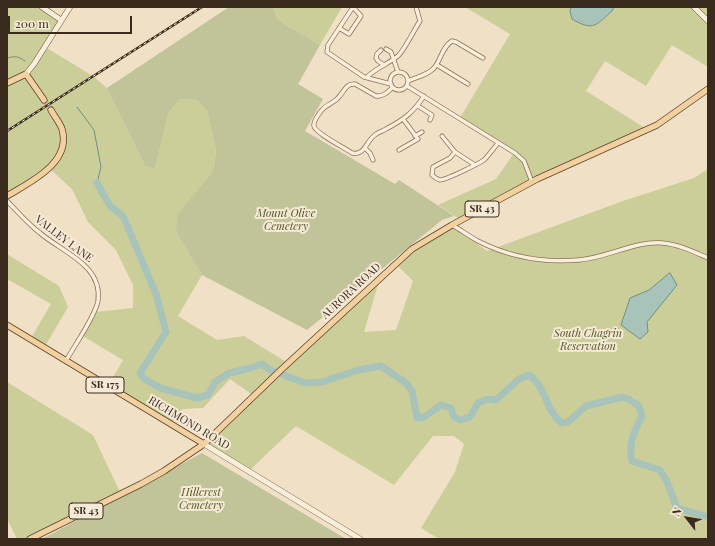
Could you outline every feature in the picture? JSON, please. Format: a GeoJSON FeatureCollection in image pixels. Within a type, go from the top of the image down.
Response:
{"type":"FeatureCollection","features":[{"type":"Feature","properties":{"kind":"main road"},"geometry":{"type":"LineString","coordinates":[[7,83],[26,74],[44,100]]}},
{"type":"Feature","properties":{"kind":"main road","name":"AURORA ROAD"},"geometry":{"type":"LineString","coordinates":[[30,539],[141,484],[164,471],[204,444],[272,378],[412,249],[452,225],[532,182],[658,125],[708,89]]}},
{"type":"Feature","properties":{"kind":"main road"},"geometry":{"type":"LineString","coordinates":[[7,196],[46,171],[62,150],[64,139],[62,128],[51,110]]}},
{"type":"Feature","properties":{"kind":"main road","name":"RICHMOND ROAD"},"geometry":{"type":"LineString","coordinates":[[7,325],[204,444]]}},
{"type":"Feature","properties":{"kind":"street"},"geometry":{"type":"LineString","coordinates":[[42,7],[62,20]]}},
{"type":"Feature","properties":{"kind":"street"},"geometry":{"type":"LineString","coordinates":[[26,74],[70,7]]}},
{"type":"Feature","properties":{"kind":"street"},"geometry":{"type":"LineString","coordinates":[[339,28],[349,34],[361,16],[353,7],[339,28],[328,45],[327,52],[367,77],[392,85],[400,90],[407,86],[408,81],[405,74],[398,72],[392,76],[392,85],[379,97],[355,84],[349,85],[338,99],[326,106],[321,111],[313,124],[318,132],[352,152],[359,153],[365,148],[375,134],[403,119],[416,109],[424,96]]}},
{"type":"Feature","properties":{"kind":"street"},"geometry":{"type":"LineString","coordinates":[[367,77],[399,54],[420,20],[416,7]]}},
{"type":"Feature","properties":{"kind":"street"},"geometry":{"type":"LineString","coordinates":[[694,7],[708,21]]}},
{"type":"Feature","properties":{"kind":"street"},"geometry":{"type":"LineString","coordinates":[[408,81],[428,73],[437,65],[447,45],[452,41],[483,58]]}},
{"type":"Feature","properties":{"kind":"street"},"geometry":{"type":"LineString","coordinates":[[386,49],[391,52],[398,72]]}},
{"type":"Feature","properties":{"kind":"street"},"geometry":{"type":"LineString","coordinates":[[381,50],[377,54],[376,58],[384,65]]}},
{"type":"Feature","properties":{"kind":"street"},"geometry":{"type":"LineString","coordinates":[[437,65],[468,84]]}},
{"type":"Feature","properties":{"kind":"street"},"geometry":{"type":"LineString","coordinates":[[407,86],[514,153],[524,161],[532,182]]}},
{"type":"Feature","properties":{"kind":"street"},"geometry":{"type":"LineString","coordinates":[[418,106],[432,115],[430,120]]}},
{"type":"Feature","properties":{"kind":"street"},"geometry":{"type":"LineString","coordinates":[[399,150],[418,139],[403,119]]}},
{"type":"Feature","properties":{"kind":"street"},"geometry":{"type":"LineString","coordinates":[[415,136],[422,132]]}},
{"type":"Feature","properties":{"kind":"street"},"geometry":{"type":"LineString","coordinates":[[442,136],[455,152],[475,165]]}},
{"type":"Feature","properties":{"kind":"street"},"geometry":{"type":"LineString","coordinates":[[455,152],[450,158],[433,167],[432,174],[434,177],[440,180],[448,178],[483,161],[498,143]]}},
{"type":"Feature","properties":{"kind":"street"},"geometry":{"type":"LineString","coordinates":[[365,148],[370,153],[373,160]]}},
{"type":"Feature","properties":{"kind":"street","name":"VALLEY LANE"},"geometry":{"type":"LineString","coordinates":[[7,201],[29,224],[50,241],[77,259],[88,268],[94,276],[98,290],[98,301],[95,312],[66,361]]}},
{"type":"Feature","properties":{"kind":"street"},"geometry":{"type":"LineString","coordinates":[[452,225],[478,241],[503,252],[525,258],[554,262],[580,260],[602,256],[639,245],[662,242],[680,246],[708,258]]}},
{"type":"Feature","properties":{"kind":"street","name":"RICHMOND ROAD"},"geometry":{"type":"LineString","coordinates":[[204,444],[357,538]]}},
{"type":"Feature","properties":{"kind":"green space","name":"South Chagrin Reservation"},"geometry":{"type":"Polygon","coordinates":[[[7,7],[42,7],[61,20],[45,47],[93,76],[107,88],[145,166],[155,169],[168,114],[180,99],[196,100],[207,110],[216,151],[214,167],[176,232],[202,275],[178,316],[217,340],[244,336],[288,363],[380,278],[364,332],[396,330],[413,281],[396,264],[412,249],[452,225],[487,251],[623,201],[694,178],[708,169],[708,539],[439,539],[421,528],[455,472],[464,444],[454,436],[433,436],[394,485],[296,426],[249,471],[204,444],[254,396],[230,379],[203,408],[183,409],[170,424],[108,386],[123,360],[81,335],[95,312],[133,308],[133,285],[116,250],[88,222],[72,189],[49,168],[7,196],[7,7]]]}},
{"type":"Feature","properties":{"kind":"green space","name":"Mount Olive Cemetery"},"geometry":{"type":"Polygon","coordinates":[[[229,7],[273,7],[278,20],[320,45],[298,84],[323,99],[305,131],[395,184],[399,180],[454,216],[442,220],[307,330],[202,275],[176,232],[178,214],[207,179],[214,167],[216,151],[207,110],[196,100],[180,99],[168,114],[155,169],[145,166],[107,88],[229,7]]]}},
{"type":"Feature","properties":{"kind":"green space"},"geometry":{"type":"Polygon","coordinates":[[[273,7],[342,7],[320,45],[278,20],[273,7]]]}},
{"type":"Feature","properties":{"kind":"green space"},"geometry":{"type":"Polygon","coordinates":[[[465,7],[708,7],[708,67],[672,45],[646,86],[605,61],[586,91],[648,130],[537,179],[461,220],[438,205],[496,179],[514,153],[460,118],[510,34],[465,7]]]}},
{"type":"Feature","properties":{"kind":"green space"},"geometry":{"type":"Polygon","coordinates":[[[7,253],[59,286],[68,307],[44,348],[31,338],[51,304],[7,279],[7,253]]]}},
{"type":"Feature","properties":{"kind":"green space"},"geometry":{"type":"Polygon","coordinates":[[[7,382],[93,435],[121,494],[30,539],[17,539],[7,519],[7,382]]]}},
{"type":"Feature","properties":{"kind":"green space","name":"Hillcrest Cemetery"},"geometry":{"type":"Polygon","coordinates":[[[202,453],[346,539],[42,539],[202,453]]]}},
{"type":"Feature","properties":{"kind":"water"},"geometry":{"type":"Polygon","coordinates":[[[572,7],[613,7],[613,10],[598,23],[590,26],[572,19],[570,11],[572,7]]]}},
{"type":"Feature","properties":{"kind":"water"},"geometry":{"type":"Polygon","coordinates":[[[670,273],[677,285],[647,322],[648,332],[640,339],[621,325],[630,298],[649,290],[670,273]]]}},
{"type":"Feature","properties":{"kind":"waterway"},"geometry":{"type":"LineString","coordinates":[[7,58],[16,57],[25,61]]}},
{"type":"Feature","properties":{"kind":"waterway"},"geometry":{"type":"LineString","coordinates":[[77,107],[94,130],[101,167],[97,183]]}},
{"type":"Feature","properties":{"kind":"waterway"},"geometry":{"type":"LineString","coordinates":[[97,183],[110,206],[123,216],[156,294],[166,332],[140,373],[143,378],[160,388],[197,398],[208,395],[215,382],[229,373],[262,364],[270,370],[305,383],[322,382],[358,370],[381,366],[406,383],[412,391],[417,418],[424,417],[441,405],[451,408],[454,417],[461,420],[470,417],[478,403],[488,399],[496,400],[519,379],[529,375],[535,380],[543,392],[552,412],[562,423],[568,422],[586,406],[622,397],[639,406],[642,416],[631,443],[632,461],[660,470],[667,482],[677,508],[708,517]]}},
{"type":"Feature","properties":{"kind":"tunnel"},"geometry":{"type":"LineString","coordinates":[[44,100],[51,110]]}},
{"type":"Feature","properties":{"kind":"railway"},"geometry":{"type":"LineString","coordinates":[[7,131],[202,7]]}}]}
